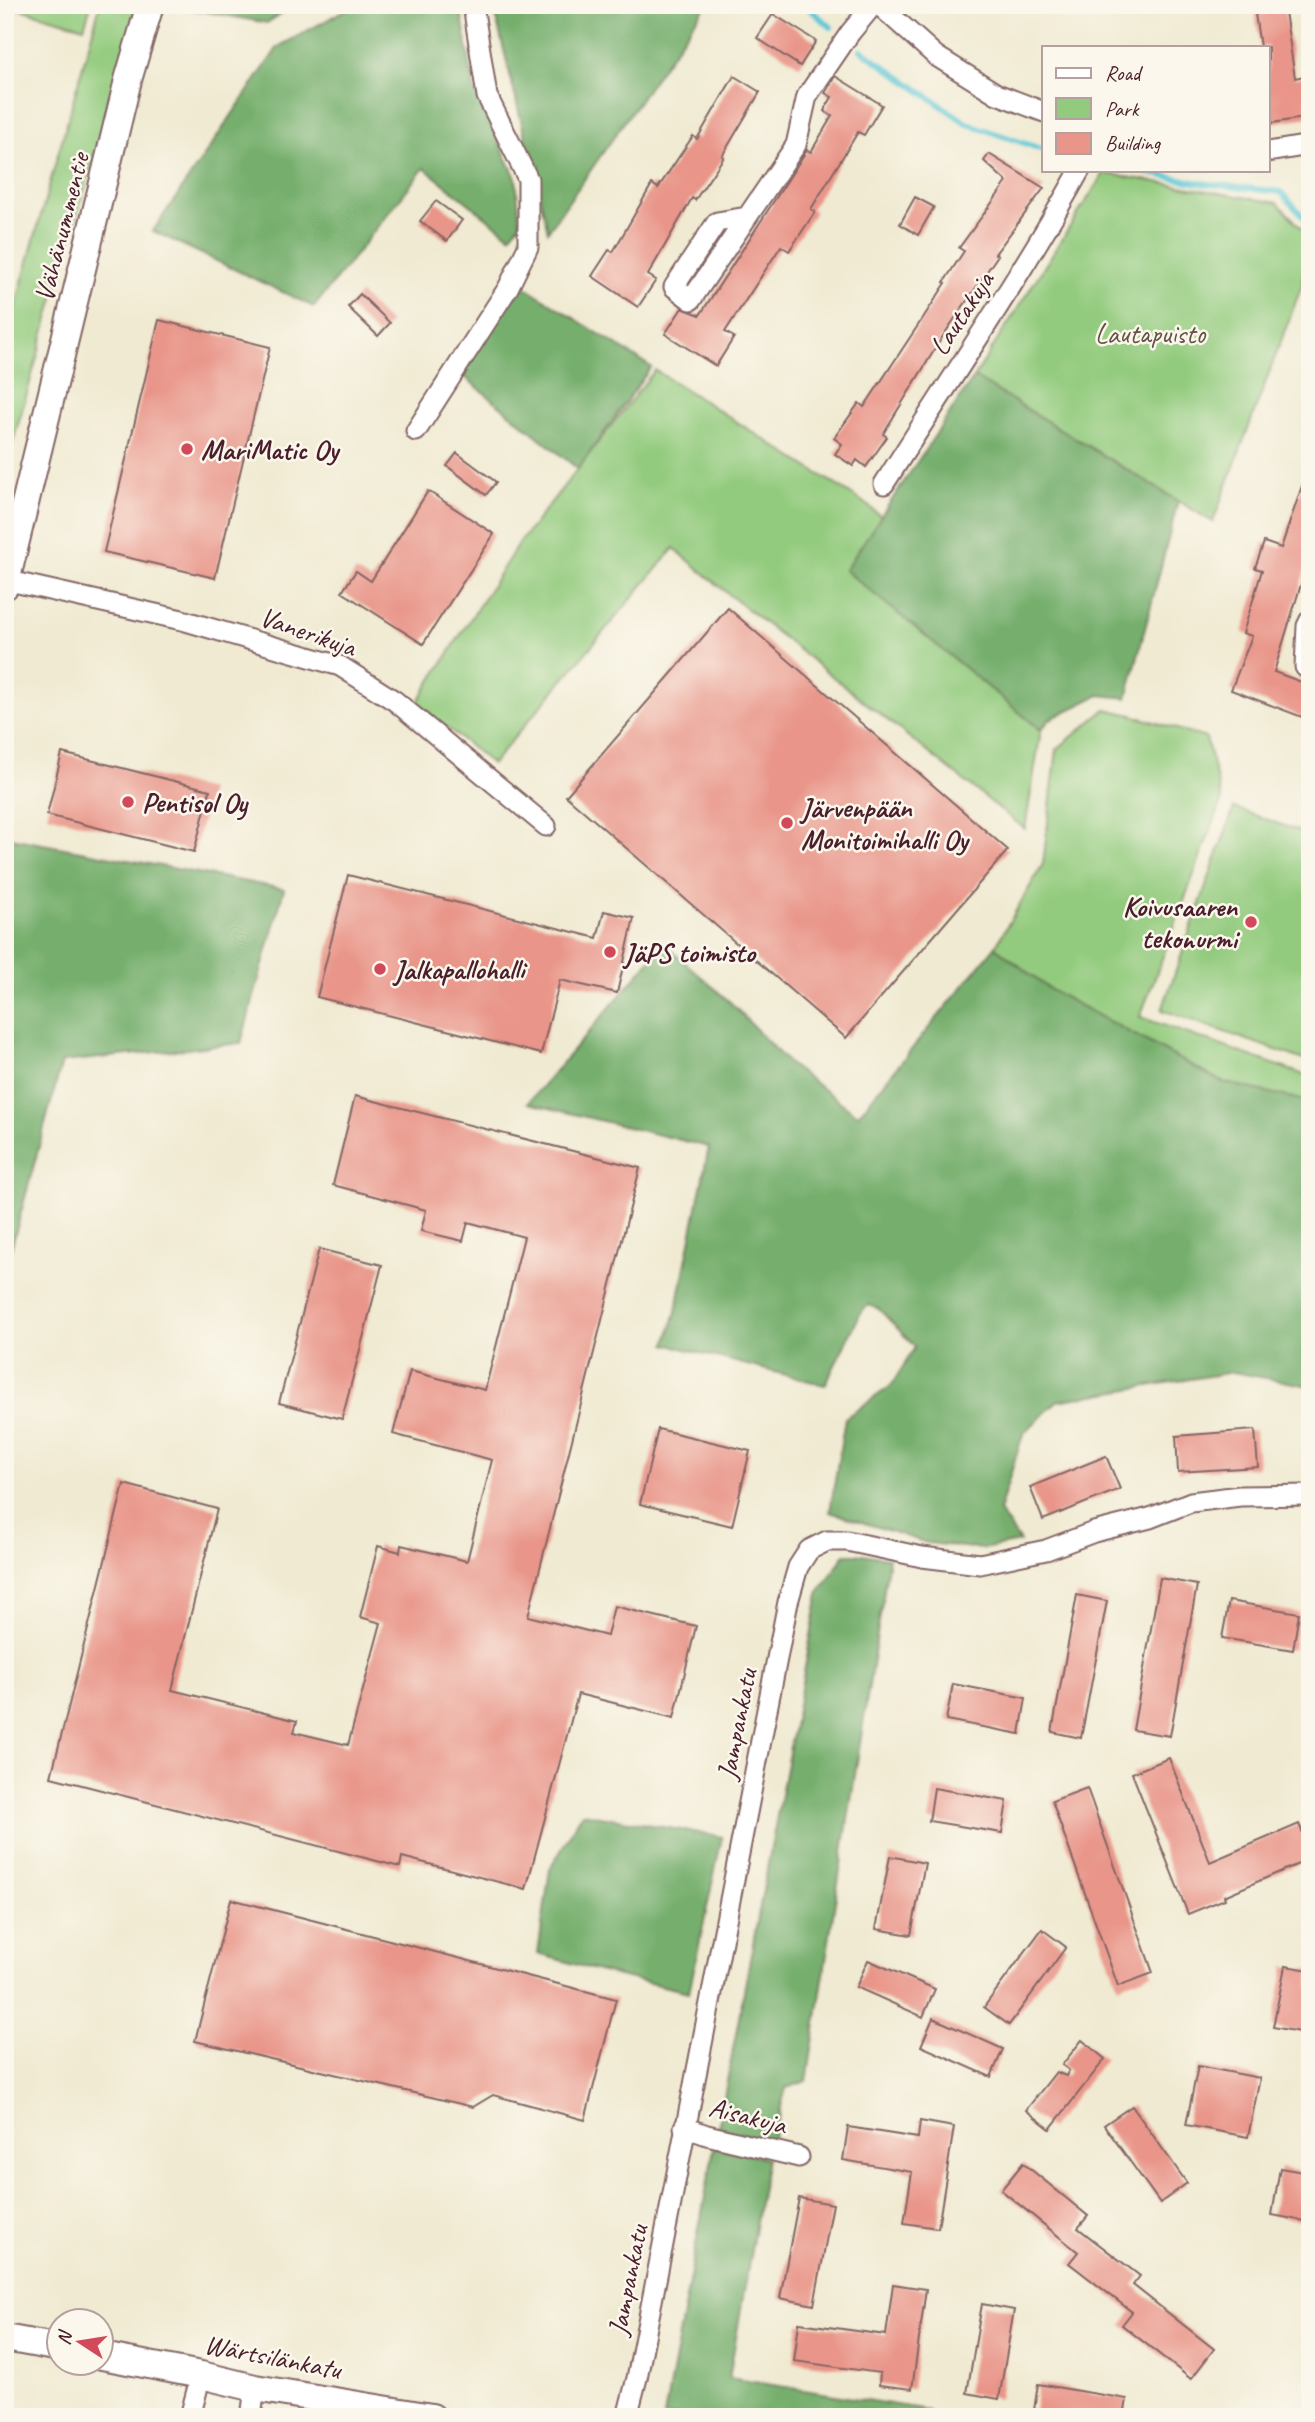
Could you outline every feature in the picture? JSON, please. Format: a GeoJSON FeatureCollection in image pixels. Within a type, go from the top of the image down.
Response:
{"type":"FeatureCollection","features":[{"type":"Feature","properties":{"kind":"main road","name":"Vähänummentie"},"geometry":{"type":"LineString","coordinates":[[6,582],[128,80],[150,5]]}},
{"type":"Feature","properties":{"kind":"main road"},"geometry":{"type":"LineString","coordinates":[[5,2338],[46,2345]]}},
{"type":"Feature","properties":{"kind":"main road","name":"Wärtsilänkatu"},"geometry":{"type":"LineString","coordinates":[[116,2359],[256,2388],[432,2417]]}},
{"type":"Feature","properties":{"kind":"street"},"geometry":{"type":"LineString","coordinates":[[416,431],[508,288],[528,247],[528,180],[487,96],[474,5]]}},
{"type":"Feature","properties":{"kind":"street"},"geometry":{"type":"LineString","coordinates":[[747,217],[796,145],[807,96],[850,33],[873,5]]}},
{"type":"Feature","properties":{"kind":"street"},"geometry":{"type":"LineString","coordinates":[[879,5],[936,56],[997,94],[1042,111]]}},
{"type":"Feature","properties":{"kind":"street"},"geometry":{"type":"LineString","coordinates":[[1270,152],[1310,145]]}},
{"type":"Feature","properties":{"kind":"street","name":"Lautakuja"},"geometry":{"type":"LineString","coordinates":[[884,484],[1009,291],[1079,172]]}},
{"type":"Feature","properties":{"kind":"street","name":"Vanerikuja"},"geometry":{"type":"LineString","coordinates":[[6,582],[182,620],[340,666],[395,701],[546,826]]}},
{"type":"Feature","properties":{"kind":"street"},"geometry":{"type":"LineString","coordinates":[[1305,667],[1310,620]]}},
{"type":"Feature","properties":{"kind":"street","name":"Jampankatu"},"geometry":{"type":"LineString","coordinates":[[627,2417],[637,2378],[791,1589],[798,1567],[810,1550],[827,1541],[847,1541],[922,1557],[980,1564],[1046,1550],[1094,1532],[1150,1518],[1191,1502],[1240,1496],[1310,1495]]}},
{"type":"Feature","properties":{"kind":"street","name":"Aisakuja"},"geometry":{"type":"LineString","coordinates":[[684,2127],[799,2157]]}},
{"type":"Feature","properties":{"kind":"street"},"geometry":{"type":"LineString","coordinates":[[190,2417],[201,2375]]}},
{"type":"Feature","properties":{"kind":"street"},"geometry":{"type":"LineString","coordinates":[[250,2417],[256,2388]]}},
{"type":"Feature","properties":{"kind":"green space"},"geometry":{"type":"Polygon","coordinates":[[[5,5],[91,5],[84,27],[5,5]]]}},
{"type":"Feature","properties":{"kind":"green space"},"geometry":{"type":"Polygon","coordinates":[[[100,5],[123,5],[136,10],[5,470],[5,343],[100,5]]]}},
{"type":"Feature","properties":{"kind":"green space"},"geometry":{"type":"Polygon","coordinates":[[[168,5],[294,5],[267,23],[168,5]]]}},
{"type":"Feature","properties":{"kind":"green space"},"geometry":{"type":"Polygon","coordinates":[[[354,5],[460,5],[474,89],[516,178],[520,224],[510,236],[424,168],[314,307],[153,231],[278,47],[354,5]]]}},
{"type":"Feature","properties":{"kind":"green space"},"geometry":{"type":"Polygon","coordinates":[[[493,5],[706,5],[548,231],[493,5]]]}},
{"type":"Feature","properties":{"kind":"green space","name":"Lautapuisto"},"geometry":{"type":"Polygon","coordinates":[[[1104,173],[1278,203],[1309,236],[1302,285],[1213,522],[974,377],[1104,173]]]}},
{"type":"Feature","properties":{"kind":"green space"},"geometry":{"type":"Polygon","coordinates":[[[519,283],[651,367],[578,469],[460,373],[519,283]]]}},
{"type":"Feature","properties":{"kind":"green space"},"geometry":{"type":"Polygon","coordinates":[[[655,370],[863,502],[882,517],[845,570],[1041,730],[1025,829],[674,548],[492,764],[417,703],[517,546],[655,370]]]}},
{"type":"Feature","properties":{"kind":"green space"},"geometry":{"type":"Polygon","coordinates":[[[974,377],[1178,501],[1127,698],[1099,695],[1050,719],[1041,730],[845,570],[974,377]]]}},
{"type":"Feature","properties":{"kind":"green space"},"geometry":{"type":"Polygon","coordinates":[[[1106,709],[1206,738],[1222,800],[1140,1017],[1310,1077],[1310,1102],[1222,1082],[1049,989],[995,947],[1043,864],[1057,749],[1106,709]]]}},
{"type":"Feature","properties":{"kind":"green space","name":"Koivusaaren tekonurmi"},"geometry":{"type":"Polygon","coordinates":[[[1234,808],[1310,835],[1310,1062],[1162,1010],[1234,808]]]}},
{"type":"Feature","properties":{"kind":"green space"},"geometry":{"type":"Polygon","coordinates":[[[5,837],[284,889],[241,1043],[62,1062],[5,1271],[5,837]]]}},
{"type":"Feature","properties":{"kind":"green space"},"geometry":{"type":"Polygon","coordinates":[[[664,944],[731,1003],[789,1064],[858,1115],[995,947],[1049,989],[1222,1082],[1310,1102],[1310,1386],[1233,1372],[1057,1401],[1023,1434],[999,1511],[1020,1542],[982,1549],[927,1543],[830,1512],[845,1418],[891,1386],[915,1347],[879,1309],[869,1305],[862,1310],[825,1385],[666,1344],[676,1312],[709,1147],[528,1103],[664,944]]]}},
{"type":"Feature","properties":{"kind":"green space"},"geometry":{"type":"Polygon","coordinates":[[[845,1554],[889,1558],[807,2081],[786,2088],[772,2141],[718,2129],[819,1593],[845,1554]]]}},
{"type":"Feature","properties":{"kind":"green space"},"geometry":{"type":"Polygon","coordinates":[[[582,1813],[722,1837],[689,1992],[538,1954],[550,1869],[582,1813]]]}},
{"type":"Feature","properties":{"kind":"green space"},"geometry":{"type":"Polygon","coordinates":[[[714,2148],[767,2158],[729,2378],[928,2410],[926,2417],[664,2416],[714,2148]]]}},
{"type":"Feature","properties":{"kind":"building"},"geometry":{"type":"Polygon","coordinates":[[[1284,5],[1295,78],[1304,76],[1310,117],[1272,123],[1270,46],[1260,46],[1254,7],[1284,5]]]}},
{"type":"Feature","properties":{"kind":"building"},"geometry":{"type":"Polygon","coordinates":[[[773,14],[816,41],[800,66],[757,38],[773,14]]]}},
{"type":"Feature","properties":{"kind":"building"},"geometry":{"type":"Polygon","coordinates":[[[734,76],[760,92],[722,156],[724,157],[695,200],[692,198],[648,275],[656,280],[638,307],[592,276],[609,250],[613,252],[652,184],[658,188],[693,136],[697,139],[734,76]]]}},
{"type":"Feature","properties":{"kind":"building"},"geometry":{"type":"Polygon","coordinates":[[[835,76],[882,105],[864,135],[858,132],[811,209],[815,212],[789,251],[781,246],[725,332],[734,337],[716,366],[665,334],[682,308],[700,315],[807,150],[811,152],[832,116],[824,111],[832,97],[825,93],[835,76]]]}},
{"type":"Feature","properties":{"kind":"building"},"geometry":{"type":"Polygon","coordinates":[[[989,154],[1044,188],[995,254],[998,255],[943,336],[883,434],[887,437],[866,467],[857,460],[853,466],[835,454],[842,444],[834,438],[859,403],[864,407],[946,283],[944,282],[964,251],[959,248],[1007,182],[984,161],[989,154]]]}},
{"type":"Feature","properties":{"kind":"building"},"geometry":{"type":"Polygon","coordinates":[[[915,197],[934,207],[918,235],[900,224],[915,197]]]}},
{"type":"Feature","properties":{"kind":"building"},"geometry":{"type":"Polygon","coordinates":[[[436,201],[462,220],[447,241],[420,221],[436,201]]]}},
{"type":"Feature","properties":{"kind":"building"},"geometry":{"type":"Polygon","coordinates":[[[360,294],[390,323],[378,336],[348,307],[360,294]]]}},
{"type":"Feature","properties":{"kind":"building","name":"MariMatic Oy"},"geometry":{"type":"Polygon","coordinates":[[[159,320],[270,347],[215,578],[104,552],[159,320]]]}},
{"type":"Feature","properties":{"kind":"building"},"geometry":{"type":"Polygon","coordinates":[[[457,453],[496,482],[486,495],[447,466],[457,453]]]}},
{"type":"Feature","properties":{"kind":"building"},"geometry":{"type":"Polygon","coordinates":[[[1307,471],[1310,472],[1310,555],[1274,672],[1310,685],[1310,720],[1231,690],[1252,636],[1243,633],[1262,570],[1255,568],[1264,542],[1281,548],[1307,471]]]}},
{"type":"Feature","properties":{"kind":"building"},"geometry":{"type":"Polygon","coordinates":[[[428,491],[494,534],[423,644],[342,592],[356,571],[371,581],[428,491]]]}},
{"type":"Feature","properties":{"kind":"building","name":"Järvenpään Monitoimihalli Oy"},"geometry":{"type":"Polygon","coordinates":[[[728,608],[1008,850],[846,1038],[566,796],[728,608]]]}},
{"type":"Feature","properties":{"kind":"building","name":"Pentisol Oy"},"geometry":{"type":"Polygon","coordinates":[[[62,753],[210,790],[194,852],[47,815],[62,753]]]}},
{"type":"Feature","properties":{"kind":"building"},"geometry":{"type":"Polygon","coordinates":[[[348,875],[597,938],[604,911],[634,918],[617,993],[560,980],[541,1054],[317,997],[348,875]]]}},
{"type":"Feature","properties":{"kind":"building"},"geometry":{"type":"Polygon","coordinates":[[[355,1096],[640,1168],[528,1616],[607,1636],[614,1606],[696,1626],[674,1718],[578,1694],[526,1889],[402,1857],[400,1867],[51,1777],[124,1484],[217,1509],[172,1690],[297,1721],[294,1732],[348,1745],[381,1623],[360,1617],[378,1546],[400,1552],[401,1545],[467,1561],[492,1460],[393,1434],[410,1371],[485,1390],[524,1237],[468,1222],[463,1241],[421,1231],[426,1210],[333,1185],[355,1096]]]}},
{"type":"Feature","properties":{"kind":"building"},"geometry":{"type":"Polygon","coordinates":[[[319,1249],[382,1265],[342,1419],[279,1403],[319,1249]]]}},
{"type":"Feature","properties":{"kind":"building"},"geometry":{"type":"Polygon","coordinates":[[[658,1429],[750,1451],[732,1526],[640,1504],[658,1429]]]}},
{"type":"Feature","properties":{"kind":"building"},"geometry":{"type":"Polygon","coordinates":[[[1255,1430],[1258,1467],[1178,1472],[1176,1436],[1255,1430]]]}},
{"type":"Feature","properties":{"kind":"building"},"geometry":{"type":"Polygon","coordinates":[[[1106,1456],[1120,1489],[1043,1520],[1030,1487],[1106,1456]]]}},
{"type":"Feature","properties":{"kind":"building"},"geometry":{"type":"Polygon","coordinates":[[[1160,1578],[1197,1585],[1170,1736],[1133,1730],[1160,1578]]]}},
{"type":"Feature","properties":{"kind":"building"},"geometry":{"type":"Polygon","coordinates":[[[1077,1595],[1107,1601],[1081,1738],[1052,1732],[1077,1595]]]}},
{"type":"Feature","properties":{"kind":"building"},"geometry":{"type":"Polygon","coordinates":[[[1229,1601],[1299,1613],[1293,1650],[1222,1638],[1229,1601]]]}},
{"type":"Feature","properties":{"kind":"building"},"geometry":{"type":"Polygon","coordinates":[[[953,1684],[1026,1698],[1020,1734],[946,1720],[953,1684]]]}},
{"type":"Feature","properties":{"kind":"building"},"geometry":{"type":"Polygon","coordinates":[[[1169,1758],[1210,1862],[1299,1824],[1310,1849],[1310,1859],[1188,1914],[1132,1773],[1169,1758]]]}},
{"type":"Feature","properties":{"kind":"building"},"geometry":{"type":"Polygon","coordinates":[[[934,1788],[1007,1801],[1002,1833],[929,1821],[934,1788]]]}},
{"type":"Feature","properties":{"kind":"building"},"geometry":{"type":"Polygon","coordinates":[[[1087,1788],[1153,1973],[1118,1986],[1052,1801],[1087,1788]]]}},
{"type":"Feature","properties":{"kind":"building"},"geometry":{"type":"Polygon","coordinates":[[[890,1856],[925,1863],[911,1935],[876,1929],[890,1856]]]}},
{"type":"Feature","properties":{"kind":"building"},"geometry":{"type":"Polygon","coordinates":[[[231,1899],[616,1999],[585,2120],[493,2095],[473,2107],[195,2041],[231,1899]]]}},
{"type":"Feature","properties":{"kind":"building"},"geometry":{"type":"Polygon","coordinates":[[[1042,1929],[1066,1947],[1009,2025],[984,2007],[1042,1929]]]}},
{"type":"Feature","properties":{"kind":"building"},"geometry":{"type":"Polygon","coordinates":[[[868,1960],[935,1989],[923,2017],[856,1987],[868,1960]]]}},
{"type":"Feature","properties":{"kind":"building"},"geometry":{"type":"Polygon","coordinates":[[[1285,1966],[1310,1970],[1310,2034],[1273,2027],[1285,1966]]]}},
{"type":"Feature","properties":{"kind":"building"},"geometry":{"type":"Polygon","coordinates":[[[933,2018],[1003,2049],[991,2077],[921,2046],[933,2018]]]}},
{"type":"Feature","properties":{"kind":"building"},"geometry":{"type":"Polygon","coordinates":[[[1082,2040],[1105,2059],[1050,2129],[1026,2110],[1056,2072],[1066,2076],[1069,2070],[1062,2065],[1082,2040]]]}},
{"type":"Feature","properties":{"kind":"building"},"geometry":{"type":"Polygon","coordinates":[[[1198,2066],[1260,2078],[1248,2137],[1186,2125],[1198,2066]]]}},
{"type":"Feature","properties":{"kind":"building"},"geometry":{"type":"Polygon","coordinates":[[[1132,2106],[1187,2183],[1160,2203],[1104,2125],[1132,2106]]]}},
{"type":"Feature","properties":{"kind":"building"},"geometry":{"type":"Polygon","coordinates":[[[920,2121],[954,2127],[938,2228],[904,2223],[912,2172],[843,2160],[848,2127],[918,2138],[920,2121]]]}},
{"type":"Feature","properties":{"kind":"building"},"geometry":{"type":"Polygon","coordinates":[[[1023,2163],[1088,2216],[1078,2228],[1140,2276],[1133,2285],[1214,2349],[1191,2379],[1122,2325],[1132,2312],[1069,2263],[1078,2252],[1001,2190],[1023,2163]]]}},
{"type":"Feature","properties":{"kind":"building"},"geometry":{"type":"Polygon","coordinates":[[[1280,2168],[1310,2173],[1310,2222],[1272,2215],[1280,2168]]]}},
{"type":"Feature","properties":{"kind":"building"},"geometry":{"type":"Polygon","coordinates":[[[799,2198],[833,2204],[814,2305],[780,2298],[799,2198]]]}},
{"type":"Feature","properties":{"kind":"building"},"geometry":{"type":"Polygon","coordinates":[[[893,2284],[926,2289],[912,2389],[879,2385],[880,2373],[794,2361],[799,2323],[886,2335],[893,2284]]]}},
{"type":"Feature","properties":{"kind":"building"},"geometry":{"type":"Polygon","coordinates":[[[982,2304],[1014,2310],[999,2399],[967,2393],[982,2304]]]}},
{"type":"Feature","properties":{"kind":"building"},"geometry":{"type":"Polygon","coordinates":[[[1038,2384],[1127,2399],[1124,2417],[1033,2417],[1038,2384]]]}},
{"type":"Feature","properties":{"kind":"waterway"},"geometry":{"type":"LineString","coordinates":[[805,5],[831,27]]}},
{"type":"Feature","properties":{"kind":"waterway"},"geometry":{"type":"LineString","coordinates":[[861,50],[968,124],[1042,149]]}},
{"type":"Feature","properties":{"kind":"waterway"},"geometry":{"type":"LineString","coordinates":[[1144,172],[1200,183],[1281,192],[1310,224]]}},
{"type":"Feature","properties":{"kind":"place","name":"MariMatic Oy"},"geometry":{"type":"Point","coordinates":[187,449]}},
{"type":"Feature","properties":{"kind":"place","name":"Pentisol Oy"},"geometry":{"type":"Point","coordinates":[128,802]}},
{"type":"Feature","properties":{"kind":"place","name":"Järvenpään Monitoimihalli Oy"},"geometry":{"type":"Point","coordinates":[787,823]}},
{"type":"Feature","properties":{"kind":"place","name":"Koivusaaren tekonurmi"},"geometry":{"type":"Point","coordinates":[1251,922]}},
{"type":"Feature","properties":{"kind":"place","name":"JäPS toimisto"},"geometry":{"type":"Point","coordinates":[610,952]}},
{"type":"Feature","properties":{"kind":"place","name":"Jalkapallohalli"},"geometry":{"type":"Point","coordinates":[380,969]}}]}
